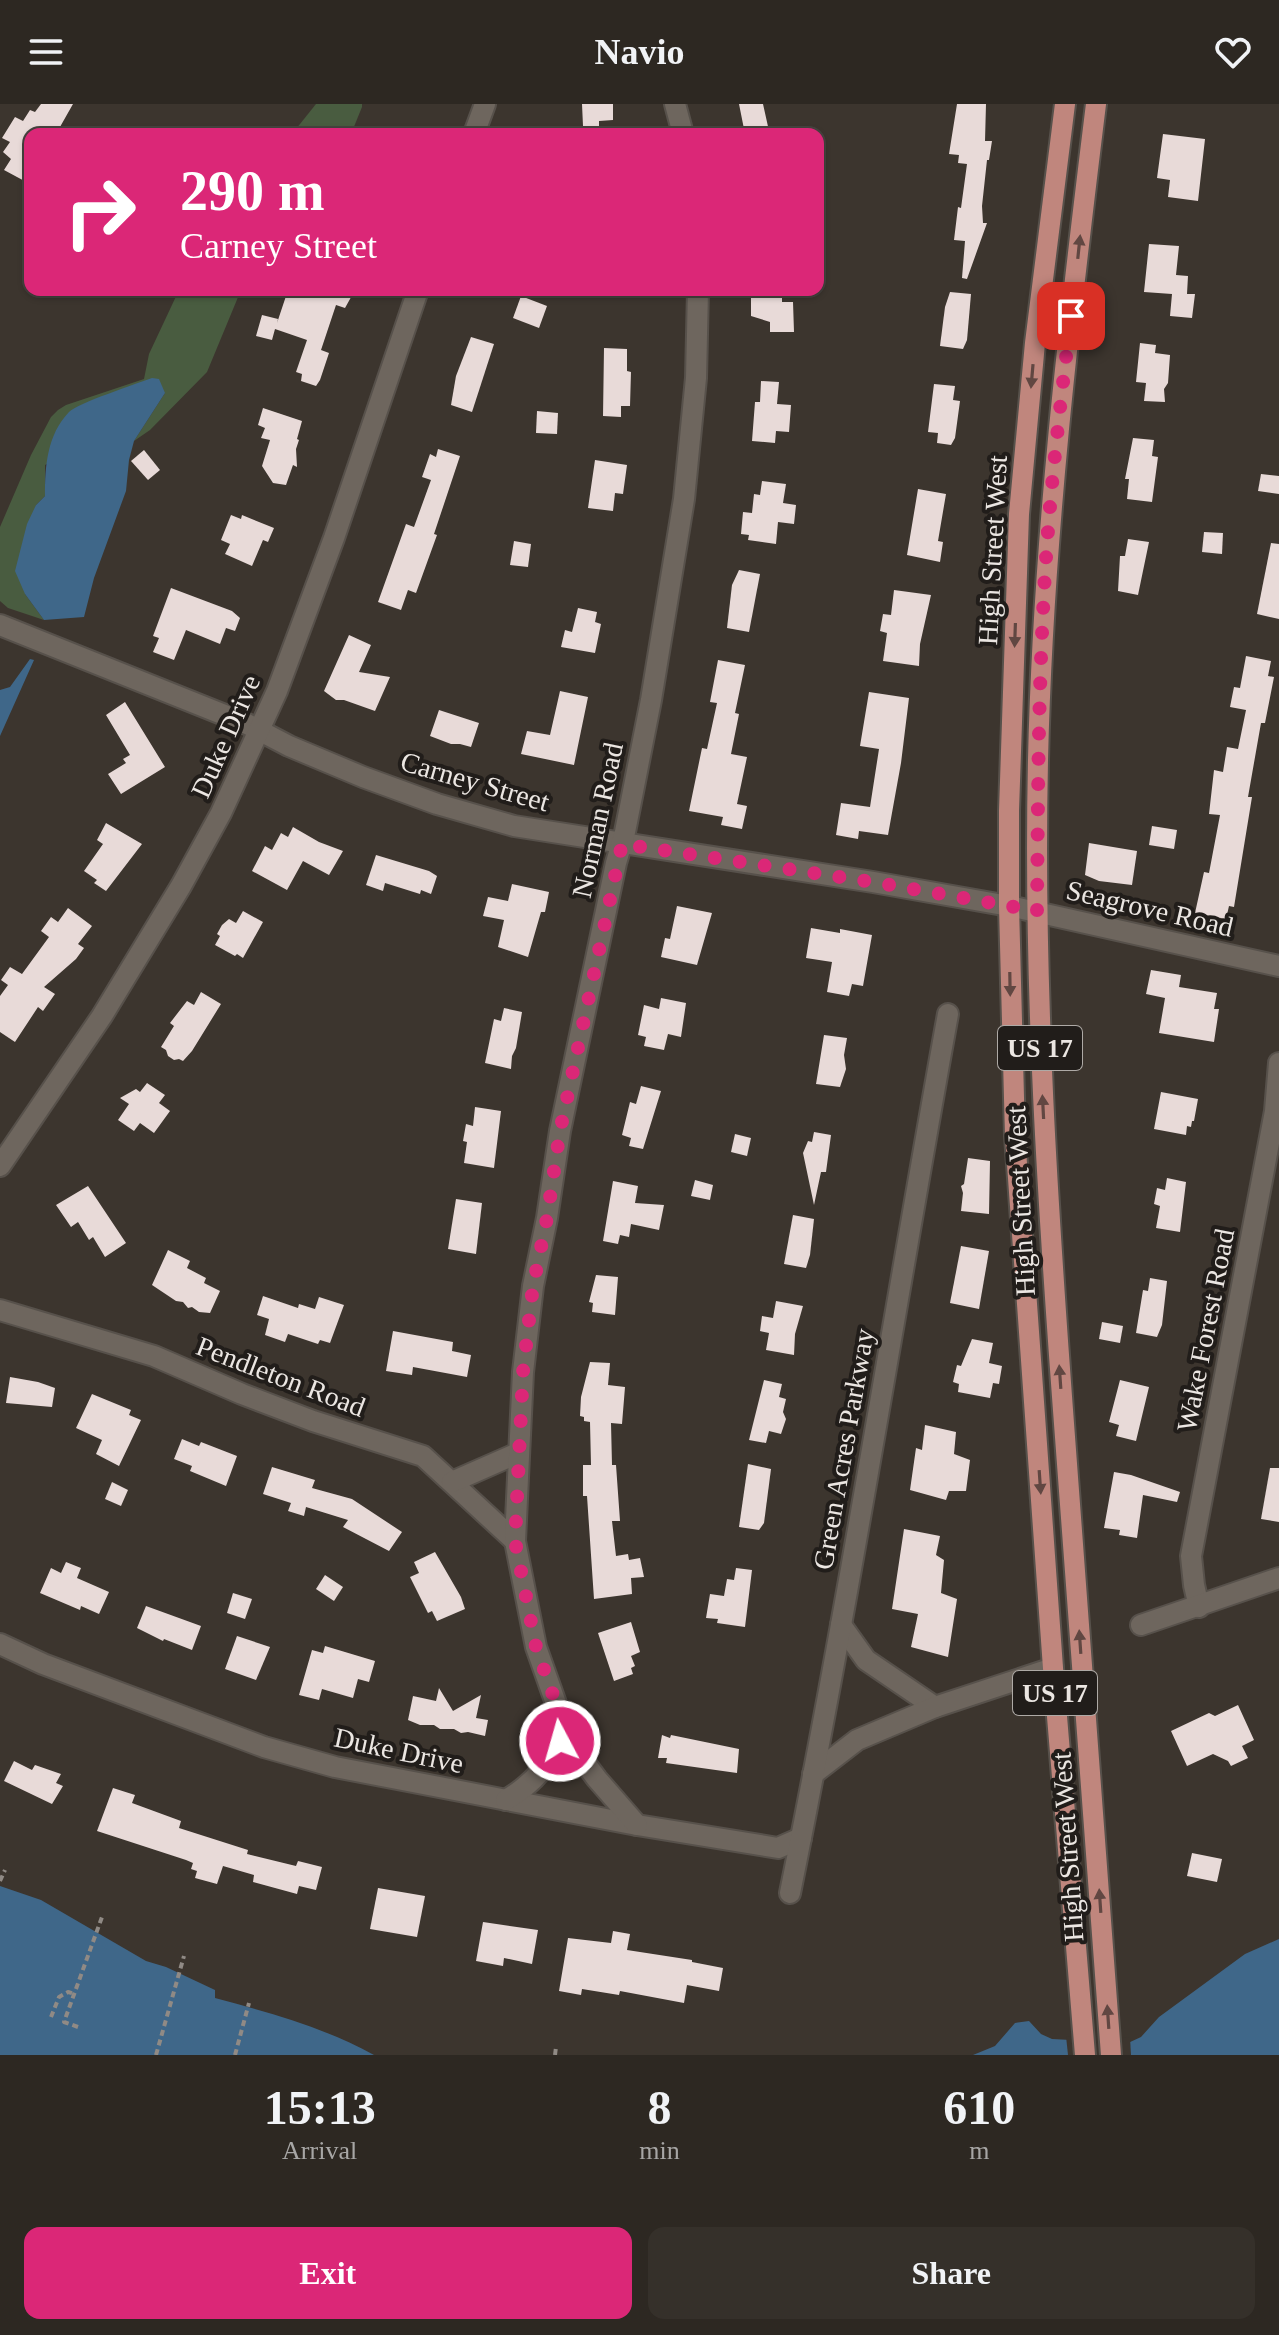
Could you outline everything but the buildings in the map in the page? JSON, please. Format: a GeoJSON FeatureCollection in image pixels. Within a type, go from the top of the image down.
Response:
{"type":"FeatureCollection","features":[{"type":"Feature","properties":{"kind":"main road","name":"High Street West"},"geometry":{"type":"LineString","coordinates":[[1065,104],[1035,343],[1019,514],[1009,811],[1009,906],[1015,1136],[1053,1668],[1085,2055]]}},
{"type":"Feature","properties":{"kind":"main road","name":"High Street West"},"geometry":{"type":"LineString","coordinates":[[1096,104],[1055,459],[1043,610],[1037,911],[1046,1185],[1111,2055]]}},
{"type":"Feature","properties":{"kind":"street"},"geometry":{"type":"LineString","coordinates":[[476,128],[485,104]]}},
{"type":"Feature","properties":{"kind":"street"},"geometry":{"type":"LineString","coordinates":[[675,104],[681,128]]}},
{"type":"Feature","properties":{"kind":"street","name":"Duke Drive"},"geometry":{"type":"LineString","coordinates":[[0,1166],[102,1016],[181,886],[221,813],[260,731],[334,538],[416,296]]}},
{"type":"Feature","properties":{"kind":"street","name":"Norman Road"},"geometry":{"type":"LineString","coordinates":[[637,1825],[579,1755],[564,1726],[536,1647],[515,1541],[518,1453],[533,1286],[560,1131],[651,700],[684,499],[696,378],[698,296]]}},
{"type":"Feature","properties":{"kind":"street","name":"Carney Street"},"geometry":{"type":"LineString","coordinates":[[0,625],[260,731],[363,777],[437,804],[514,826],[1009,906]]}},
{"type":"Feature","properties":{"kind":"street","name":"Seagrove Road"},"geometry":{"type":"LineString","coordinates":[[1009,906],[1279,966]]}},
{"type":"Feature","properties":{"kind":"street","name":"Green Acres Parkway"},"geometry":{"type":"LineString","coordinates":[[790,1893],[841,1625],[948,1014]]}},
{"type":"Feature","properties":{"kind":"street","name":"Wake Forest Road"},"geometry":{"type":"LineString","coordinates":[[1199,1607],[1191,1556],[1277,1110],[1279,1063]]}},
{"type":"Feature","properties":{"kind":"street","name":"Pendleton Road"},"geometry":{"type":"LineString","coordinates":[[0,1310],[154,1356],[313,1421],[423,1456],[515,1541]]}},
{"type":"Feature","properties":{"kind":"street"},"geometry":{"type":"LineString","coordinates":[[452,1482],[518,1453]]}},
{"type":"Feature","properties":{"kind":"street"},"geometry":{"type":"LineString","coordinates":[[1141,1625],[1279,1578]]}},
{"type":"Feature","properties":{"kind":"street"},"geometry":{"type":"LineString","coordinates":[[841,1625],[866,1660],[935,1707]]}},
{"type":"Feature","properties":{"kind":"street","name":"Duke Drive"},"geometry":{"type":"LineString","coordinates":[[0,1644],[43,1664],[264,1747],[335,1767],[637,1825],[778,1848],[801,1838]]}},
{"type":"Feature","properties":{"kind":"street"},"geometry":{"type":"LineString","coordinates":[[813,1774],[857,1740],[935,1707],[1053,1668]]}},
{"type":"Feature","properties":{"kind":"street"},"geometry":{"type":"LineString","coordinates":[[506,1800],[538,1777],[550,1760],[564,1726]]}},
{"type":"Feature","properties":{"kind":"path"},"geometry":{"type":"LineString","coordinates":[[0,1881],[5,1870]]}},
{"type":"Feature","properties":{"kind":"path"},"geometry":{"type":"LineString","coordinates":[[78,2027],[64,2022],[102,1917]]}},
{"type":"Feature","properties":{"kind":"path"},"geometry":{"type":"LineString","coordinates":[[156,2055],[184,1956]]}},
{"type":"Feature","properties":{"kind":"path"},"geometry":{"type":"LineString","coordinates":[[51,2017],[59,1997],[68,1992],[75,1994]]}},
{"type":"Feature","properties":{"kind":"path"},"geometry":{"type":"LineString","coordinates":[[235,2055],[249,2003]]}},
{"type":"Feature","properties":{"kind":"path"},"geometry":{"type":"LineString","coordinates":[[555,2055],[556,2047]]}},
{"type":"Feature","properties":{"kind":"green space"},"geometry":{"type":"Polygon","coordinates":[[[316,104],[362,104],[353,128],[297,128],[316,104]]]}},
{"type":"Feature","properties":{"kind":"green space"},"geometry":{"type":"Polygon","coordinates":[[[176,296],[239,296],[207,372],[150,430],[134,441],[165,393],[45,465],[45,496],[36,505],[25,594],[44,620],[8,608],[0,601],[0,527],[51,417],[66,405],[144,379],[149,354],[176,296]]]}},
{"type":"Feature","properties":{"kind":"water"},"geometry":{"type":"Polygon","coordinates":[[[152,378],[159,379],[165,393],[134,441],[126,491],[94,578],[84,617],[44,620],[25,594],[15,571],[27,524],[36,505],[45,496],[47,462],[56,431],[74,408],[152,378]]]}},
{"type":"Feature","properties":{"kind":"water"},"geometry":{"type":"Polygon","coordinates":[[[30,659],[34,660],[0,736],[0,690],[10,687],[30,659]]]}},
{"type":"Feature","properties":{"kind":"water"},"geometry":{"type":"Polygon","coordinates":[[[0,1886],[41,1900],[146,1961],[215,1990],[215,1998],[316,2029],[374,2055],[0,2055],[0,1886]]]}},
{"type":"Feature","properties":{"kind":"water"},"geometry":{"type":"Polygon","coordinates":[[[1279,1939],[1279,2055],[973,2055],[995,2046],[1015,2023],[1029,2021],[1041,2034],[1052,2039],[1128,2043],[1141,2037],[1159,2017],[1245,1954],[1279,1939]]]}},
{"type":"Feature","properties":{"kind":"pier"},"geometry":{"type":"Polygon","coordinates":[[[1066,2036],[1130,2038],[1131,2055],[1068,2055],[1066,2036]]]}},
{"type":"Feature","properties":{"kind":"route"},"geometry":{"type":"LineString","coordinates":[[560,1741],[564,1726],[536,1647],[515,1541],[523,1372],[533,1286],[560,1131],[622,844],[873,882],[1037,911],[1043,610],[1071,316]]}}]}
